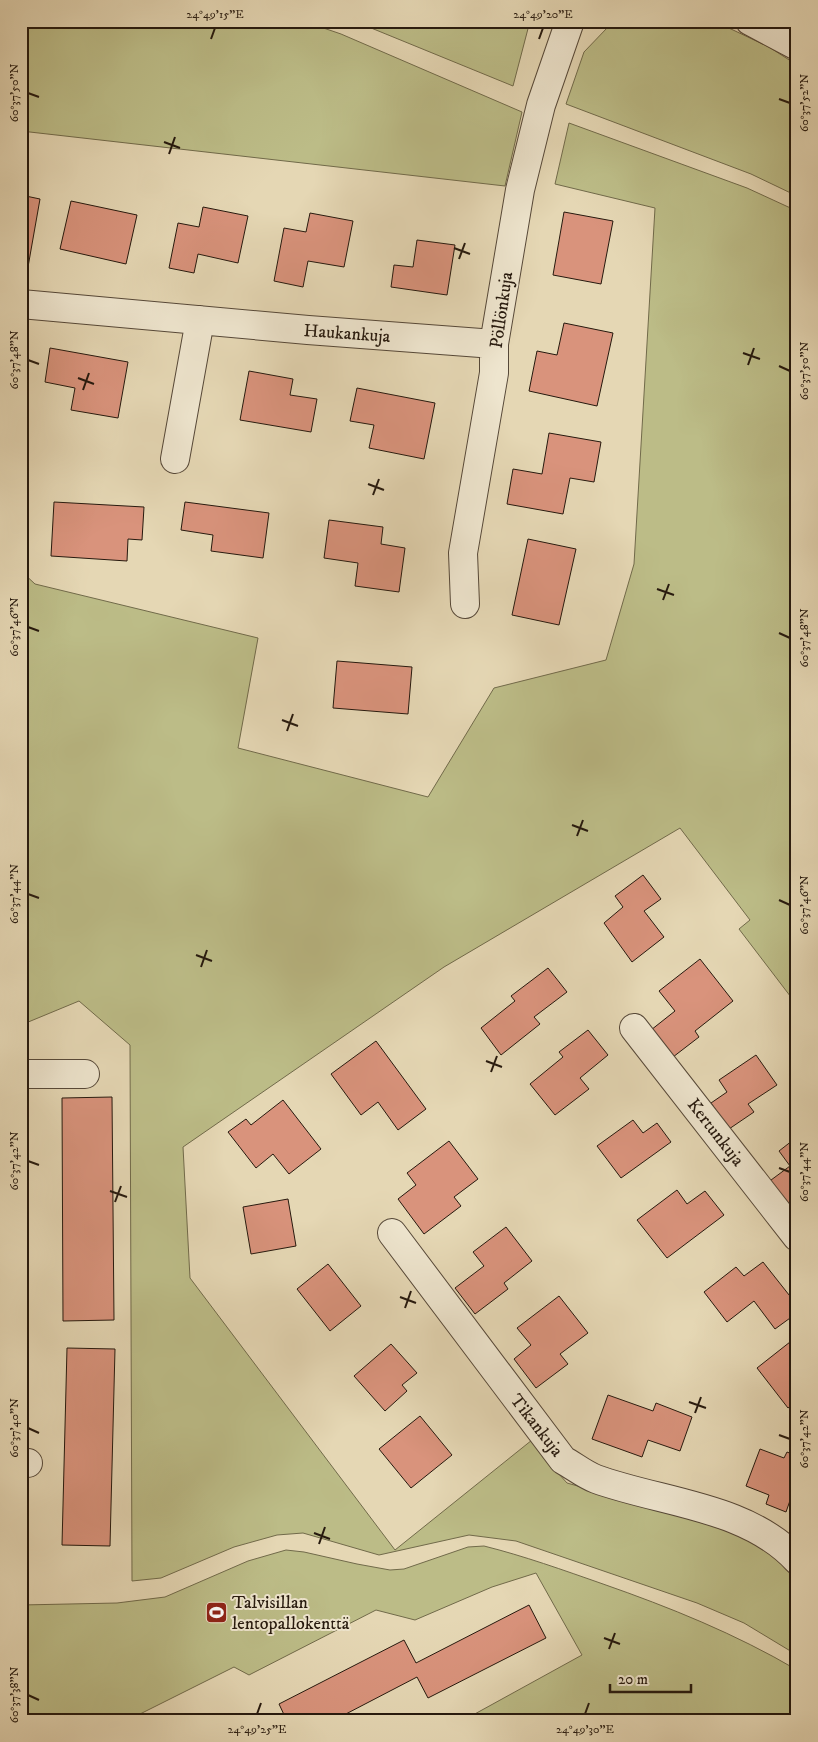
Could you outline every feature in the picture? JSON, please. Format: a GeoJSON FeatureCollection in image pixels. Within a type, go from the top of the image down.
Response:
{"type":"FeatureCollection","features":[{"type":"Feature","properties":{"kind":"street","name":"Pöllönkuja"},"geometry":{"type":"LineString","coordinates":[[465,604],[463,553],[494,373],[494,344],[520,190],[541,105],[570,21]]}},
{"type":"Feature","properties":{"kind":"street"},"geometry":{"type":"LineString","coordinates":[[750,21],[797,46]]}},
{"type":"Feature","properties":{"kind":"street","name":"Haukankuja"},"geometry":{"type":"LineString","coordinates":[[21,304],[494,344]]}},
{"type":"Feature","properties":{"kind":"street"},"geometry":{"type":"LineString","coordinates":[[175,459],[200,320]]}},
{"type":"Feature","properties":{"kind":"street","name":"Kertunkuja"},"geometry":{"type":"LineString","coordinates":[[634,1028],[797,1237]]}},
{"type":"Feature","properties":{"kind":"street"},"geometry":{"type":"LineString","coordinates":[[21,1074],[85,1074]]}},
{"type":"Feature","properties":{"kind":"street","name":"Tikankuja"},"geometry":{"type":"LineString","coordinates":[[392,1233],[563,1460],[595,1478],[742,1521],[770,1536],[797,1560]]}},
{"type":"Feature","properties":{"kind":"green space"},"geometry":{"type":"Polygon","coordinates":[[[21,21],[303,21],[341,34],[522,112],[505,186],[21,131],[21,21]]]}},
{"type":"Feature","properties":{"kind":"green space"},"geometry":{"type":"Polygon","coordinates":[[[354,21],[530,21],[513,86],[354,21]]]}},
{"type":"Feature","properties":{"kind":"green space"},"geometry":{"type":"Polygon","coordinates":[[[619,21],[714,21],[769,47],[797,65],[797,196],[751,174],[566,104],[584,52],[607,28],[619,21]]]}},
{"type":"Feature","properties":{"kind":"green space"},"geometry":{"type":"Polygon","coordinates":[[[569,123],[747,188],[797,211],[797,1005],[739,929],[750,920],[680,828],[444,967],[183,1147],[190,1278],[395,1550],[532,1440],[567,1483],[720,1526],[743,1535],[776,1557],[797,1582],[797,1655],[744,1623],[697,1603],[516,1541],[469,1535],[379,1555],[303,1533],[277,1535],[234,1547],[161,1578],[132,1581],[130,1045],[79,1001],[21,1025],[21,571],[35,584],[258,638],[238,748],[428,797],[494,688],[606,660],[634,564],[655,208],[555,184],[569,123]]]}},
{"type":"Feature","properties":{"kind":"green space"},"geometry":{"type":"Polygon","coordinates":[[[484,1546],[514,1554],[653,1602],[702,1622],[774,1657],[797,1670],[797,1721],[462,1721],[582,1655],[536,1573],[492,1587],[415,1620],[376,1610],[249,1675],[234,1667],[128,1720],[21,1718],[21,1605],[117,1603],[165,1597],[248,1561],[286,1550],[390,1570],[404,1569],[468,1547],[484,1546]]]}},
{"type":"Feature","properties":{"kind":"building"},"geometry":{"type":"Polygon","coordinates":[[[21,195],[40,199],[28,267],[21,266],[21,195]]]}},
{"type":"Feature","properties":{"kind":"building"},"geometry":{"type":"Polygon","coordinates":[[[71,201],[137,215],[126,264],[60,249],[71,201]]]}},
{"type":"Feature","properties":{"kind":"building"},"geometry":{"type":"Polygon","coordinates":[[[203,207],[248,216],[238,263],[198,254],[194,273],[169,268],[178,223],[199,227],[203,207]]]}},
{"type":"Feature","properties":{"kind":"building"},"geometry":{"type":"Polygon","coordinates":[[[564,212],[613,221],[601,284],[553,275],[564,212]]]}},
{"type":"Feature","properties":{"kind":"building"},"geometry":{"type":"Polygon","coordinates":[[[310,213],[353,221],[344,267],[308,261],[303,287],[274,281],[284,228],[306,232],[310,213]]]}},
{"type":"Feature","properties":{"kind":"building"},"geometry":{"type":"Polygon","coordinates":[[[417,240],[455,245],[447,295],[391,287],[394,265],[413,267],[417,240]]]}},
{"type":"Feature","properties":{"kind":"building"},"geometry":{"type":"Polygon","coordinates":[[[564,323],[613,333],[597,406],[529,391],[537,351],[557,355],[564,323]]]}},
{"type":"Feature","properties":{"kind":"building"},"geometry":{"type":"Polygon","coordinates":[[[50,348],[128,362],[118,418],[71,410],[75,388],[45,382],[50,348]]]}},
{"type":"Feature","properties":{"kind":"building"},"geometry":{"type":"Polygon","coordinates":[[[249,371],[293,379],[290,395],[317,399],[311,432],[240,420],[249,371]]]}},
{"type":"Feature","properties":{"kind":"building"},"geometry":{"type":"Polygon","coordinates":[[[357,388],[435,403],[424,459],[369,448],[374,425],[350,421],[357,388]]]}},
{"type":"Feature","properties":{"kind":"building"},"geometry":{"type":"Polygon","coordinates":[[[549,433],[601,442],[594,482],[570,478],[563,514],[507,504],[513,469],[542,474],[549,433]]]}},
{"type":"Feature","properties":{"kind":"building"},"geometry":{"type":"Polygon","coordinates":[[[54,502],[144,507],[142,540],[128,539],[127,561],[51,556],[54,502]]]}},
{"type":"Feature","properties":{"kind":"building"},"geometry":{"type":"Polygon","coordinates":[[[185,502],[269,513],[263,558],[211,551],[213,535],[181,530],[185,502]]]}},
{"type":"Feature","properties":{"kind":"building"},"geometry":{"type":"Polygon","coordinates":[[[329,520],[383,527],[381,544],[405,548],[399,592],[355,586],[358,563],[324,558],[329,520]]]}},
{"type":"Feature","properties":{"kind":"building"},"geometry":{"type":"Polygon","coordinates":[[[528,539],[576,549],[559,625],[512,615],[528,539]]]}},
{"type":"Feature","properties":{"kind":"building"},"geometry":{"type":"Polygon","coordinates":[[[337,661],[412,667],[408,714],[333,708],[337,661]]]}},
{"type":"Feature","properties":{"kind":"building"},"geometry":{"type":"Polygon","coordinates":[[[643,875],[661,899],[644,911],[664,937],[632,962],[604,923],[623,907],[615,896],[643,875]]]}},
{"type":"Feature","properties":{"kind":"building"},"geometry":{"type":"Polygon","coordinates":[[[700,959],[733,1001],[695,1031],[699,1037],[673,1057],[651,1030],[675,1011],[659,991],[700,959]]]}},
{"type":"Feature","properties":{"kind":"building"},"geometry":{"type":"Polygon","coordinates":[[[548,968],[567,992],[534,1017],[540,1024],[501,1055],[481,1028],[515,1001],[511,996],[548,968]]]}},
{"type":"Feature","properties":{"kind":"building"},"geometry":{"type":"Polygon","coordinates":[[[588,1030],[608,1055],[580,1078],[589,1089],[555,1115],[530,1084],[563,1057],[559,1052],[588,1030]]]}},
{"type":"Feature","properties":{"kind":"building"},"geometry":{"type":"Polygon","coordinates":[[[376,1041],[426,1109],[398,1130],[378,1102],[361,1115],[331,1074],[376,1041]]]}},
{"type":"Feature","properties":{"kind":"building"},"geometry":{"type":"Polygon","coordinates":[[[756,1055],[777,1085],[748,1104],[754,1112],[729,1129],[711,1103],[727,1092],[719,1080],[756,1055]]]}},
{"type":"Feature","properties":{"kind":"building"},"geometry":{"type":"Polygon","coordinates":[[[112,1097],[114,1320],[63,1321],[62,1098],[112,1097]]]}},
{"type":"Feature","properties":{"kind":"building"},"geometry":{"type":"Polygon","coordinates":[[[283,1100],[321,1149],[289,1174],[273,1154],[256,1168],[228,1132],[246,1119],[251,1125],[283,1100]]]}},
{"type":"Feature","properties":{"kind":"building"},"geometry":{"type":"Polygon","coordinates":[[[633,1120],[643,1133],[657,1123],[671,1142],[621,1178],[597,1146],[633,1120]]]}},
{"type":"Feature","properties":{"kind":"building"},"geometry":{"type":"Polygon","coordinates":[[[797,1137],[797,1202],[786,1210],[767,1183],[790,1166],[779,1151],[797,1137]]]}},
{"type":"Feature","properties":{"kind":"building"},"geometry":{"type":"Polygon","coordinates":[[[449,1141],[478,1179],[454,1197],[461,1206],[424,1234],[398,1199],[416,1185],[407,1173],[449,1141]]]}},
{"type":"Feature","properties":{"kind":"building"},"geometry":{"type":"Polygon","coordinates":[[[677,1190],[687,1204],[705,1191],[724,1215],[667,1258],[637,1220],[677,1190]]]}},
{"type":"Feature","properties":{"kind":"building"},"geometry":{"type":"Polygon","coordinates":[[[288,1199],[296,1246],[251,1254],[243,1207],[288,1199]]]}},
{"type":"Feature","properties":{"kind":"building"},"geometry":{"type":"Polygon","coordinates":[[[506,1227],[532,1261],[504,1283],[508,1289],[475,1314],[455,1288],[484,1266],[473,1252],[506,1227]]]}},
{"type":"Feature","properties":{"kind":"building"},"geometry":{"type":"Polygon","coordinates":[[[763,1262],[797,1305],[797,1313],[775,1329],[754,1301],[727,1322],[704,1292],[736,1267],[744,1276],[763,1262]]]}},
{"type":"Feature","properties":{"kind":"building"},"geometry":{"type":"Polygon","coordinates":[[[328,1264],[361,1306],[330,1331],[297,1289],[328,1264]]]}},
{"type":"Feature","properties":{"kind":"building"},"geometry":{"type":"Polygon","coordinates":[[[559,1296],[588,1333],[560,1354],[568,1364],[536,1388],[514,1359],[531,1345],[517,1328],[559,1296]]]}},
{"type":"Feature","properties":{"kind":"building"},"geometry":{"type":"Polygon","coordinates":[[[790,1342],[797,1351],[797,1401],[788,1408],[757,1368],[790,1342]]]}},
{"type":"Feature","properties":{"kind":"building"},"geometry":{"type":"Polygon","coordinates":[[[391,1344],[417,1373],[402,1385],[407,1391],[385,1411],[354,1376],[391,1344]]]}},
{"type":"Feature","properties":{"kind":"building"},"geometry":{"type":"Polygon","coordinates":[[[67,1348],[115,1349],[110,1546],[62,1545],[67,1348]]]}},
{"type":"Feature","properties":{"kind":"building"},"geometry":{"type":"Polygon","coordinates":[[[608,1395],[653,1411],[656,1403],[692,1417],[680,1451],[648,1440],[642,1457],[592,1439],[608,1395]]]}},
{"type":"Feature","properties":{"kind":"building"},"geometry":{"type":"Polygon","coordinates":[[[420,1416],[452,1455],[411,1488],[379,1449],[420,1416]]]}},
{"type":"Feature","properties":{"kind":"building"},"geometry":{"type":"Polygon","coordinates":[[[760,1449],[784,1458],[787,1452],[797,1456],[797,1493],[793,1492],[786,1512],[766,1504],[769,1495],[746,1486],[760,1449]]]}},
{"type":"Feature","properties":{"kind":"building"},"geometry":{"type":"Polygon","coordinates":[[[529,1605],[546,1638],[428,1698],[417,1677],[342,1716],[345,1721],[287,1721],[279,1704],[404,1640],[416,1663],[529,1605]]]}},
{"type":"Feature","properties":{"kind":"place","name":"Talvisillan lentopallokenttä"},"geometry":{"type":"Point","coordinates":[216,1612]}}]}
